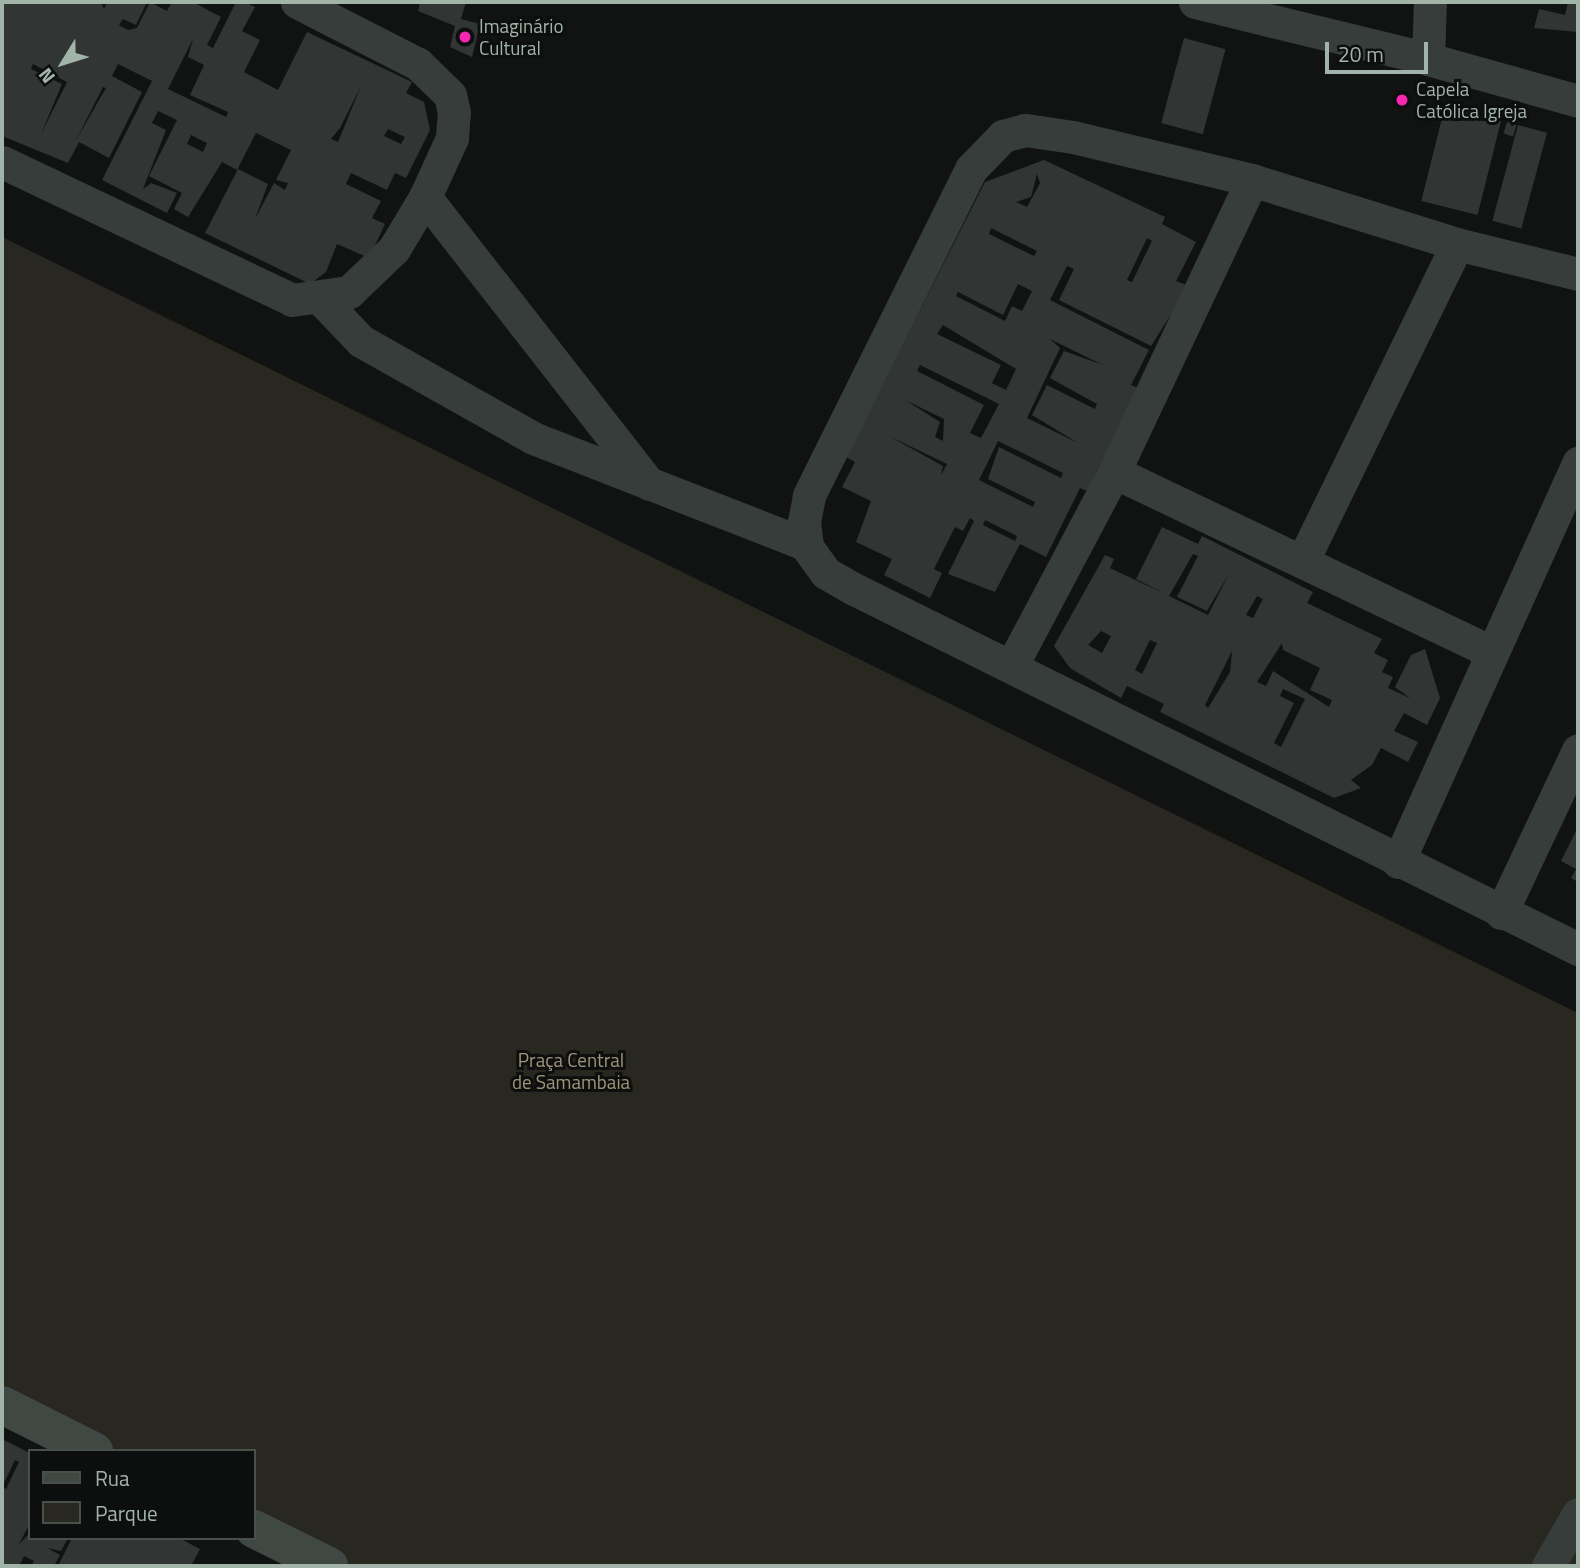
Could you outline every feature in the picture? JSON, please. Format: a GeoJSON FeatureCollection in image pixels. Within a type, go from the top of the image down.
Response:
{"type":"FeatureCollection","features":[{"type":"Feature","properties":{"kind":"street"},"geometry":{"type":"LineString","coordinates":[[2,162],[292,300],[322,300],[349,292],[374,272],[425,197],[452,138],[450,95],[418,64],[296,2]]}},
{"type":"Feature","properties":{"kind":"street"},"geometry":{"type":"LineString","coordinates":[[1195,2],[1428,60],[1578,101]]}},
{"type":"Feature","properties":{"kind":"street"},"geometry":{"type":"LineString","coordinates":[[1428,60],[1430,2]]}},
{"type":"Feature","properties":{"kind":"street"},"geometry":{"type":"LineString","coordinates":[[807,545],[809,496],[986,146],[1025,130],[1045,130],[1252,180],[1457,244],[1578,274]]}},
{"type":"Feature","properties":{"kind":"street"},"geometry":{"type":"LineString","coordinates":[[1012,665],[1114,472],[1252,180]]}},
{"type":"Feature","properties":{"kind":"street"},"geometry":{"type":"LineString","coordinates":[[425,197],[649,484]]}},
{"type":"Feature","properties":{"kind":"street"},"geometry":{"type":"LineString","coordinates":[[1304,558],[1457,244]]}},
{"type":"Feature","properties":{"kind":"street"},"geometry":{"type":"LineString","coordinates":[[322,300],[362,341],[533,438],[807,545],[826,573],[1501,914],[1578,949]]}},
{"type":"Feature","properties":{"kind":"street"},"geometry":{"type":"LineString","coordinates":[[1398,862],[1492,653],[1572,499],[1578,463]]}},
{"type":"Feature","properties":{"kind":"street"},"geometry":{"type":"LineString","coordinates":[[1114,472],[1304,558],[1492,653]]}},
{"type":"Feature","properties":{"kind":"street"},"geometry":{"type":"LineString","coordinates":[[1501,914],[1578,750]]}},
{"type":"Feature","properties":{"kind":"street"},"geometry":{"type":"LineString","coordinates":[[2,1405],[90,1449]]}},
{"type":"Feature","properties":{"kind":"street"},"geometry":{"type":"LineString","coordinates":[[1548,1566],[1578,1514]]}},
{"type":"Feature","properties":{"kind":"street"},"geometry":{"type":"LineString","coordinates":[[256,1530],[329,1566]]}},
{"type":"Feature","properties":{"kind":"green space","name":"Praça Central de Samambaia"},"geometry":{"type":"Polygon","coordinates":[[[2,237],[1578,1013],[1578,1566],[295,1566],[256,1539],[256,1449],[62,1449],[2,1418],[2,237]]]}},
{"type":"Feature","properties":{"kind":"building"},"geometry":{"type":"Polygon","coordinates":[[[2,2],[101,2],[104,9],[107,2],[147,2],[136,25],[123,19],[119,25],[128,30],[137,28],[150,2],[167,11],[172,2],[193,2],[221,17],[207,45],[213,48],[236,2],[245,2],[255,7],[242,31],[260,40],[244,72],[278,90],[307,32],[412,82],[406,93],[424,102],[430,130],[406,178],[395,173],[387,190],[351,173],[346,184],[381,201],[372,218],[385,224],[369,258],[337,244],[326,272],[310,284],[205,233],[238,169],[268,184],[255,219],[274,183],[285,190],[288,183],[276,180],[291,150],[256,133],[237,170],[222,162],[188,217],[174,209],[182,193],[149,176],[177,120],[158,111],[152,123],[166,130],[143,189],[151,183],[177,193],[167,213],[102,180],[152,81],[118,64],[112,76],[142,92],[109,158],[79,142],[68,163],[2,136],[2,2]],[[193,39],[168,89],[226,117],[228,112],[190,95],[204,65],[188,57],[193,39]],[[33,64],[31,69],[62,84],[41,134],[67,82],[33,64]],[[361,86],[340,128],[331,139],[338,142],[361,86]],[[103,87],[76,140],[106,88],[103,87]],[[388,129],[384,136],[401,144],[405,137],[388,129]],[[191,135],[187,144],[203,152],[207,143],[191,135]]]}},
{"type":"Feature","properties":{"kind":"building","name":"Imaginário Cultural"},"geometry":{"type":"Polygon","coordinates":[[[420,2],[466,2],[461,19],[480,24],[472,57],[450,47],[455,26],[418,11],[420,2]]]}},
{"type":"Feature","properties":{"kind":"building"},"geometry":{"type":"Polygon","coordinates":[[[1568,2],[1578,2],[1578,32],[1534,28],[1539,9],[1565,15],[1568,2]]]}},
{"type":"Feature","properties":{"kind":"building"},"geometry":{"type":"Polygon","coordinates":[[[1184,38],[1226,49],[1203,134],[1161,123],[1184,38]]]}},
{"type":"Feature","properties":{"kind":"building"},"geometry":{"type":"Polygon","coordinates":[[[1445,106],[1501,120],[1478,215],[1421,201],[1445,106]]]}},
{"type":"Feature","properties":{"kind":"building"},"geometry":{"type":"Polygon","coordinates":[[[1507,122],[1517,125],[1513,136],[1503,133],[1507,122]]]}},
{"type":"Feature","properties":{"kind":"building"},"geometry":{"type":"Polygon","coordinates":[[[1518,125],[1547,133],[1521,228],[1492,221],[1518,125]]]}},
{"type":"Feature","properties":{"kind":"building"},"geometry":{"type":"Polygon","coordinates":[[[1044,160],[1165,217],[1162,224],[1196,242],[1176,281],[1189,286],[1151,346],[1059,300],[1074,269],[1067,266],[1050,300],[1149,350],[1131,385],[1138,388],[1087,491],[1080,488],[1046,557],[1020,544],[995,592],[948,574],[974,521],[970,518],[963,531],[955,527],[934,569],[942,573],[930,598],[884,575],[892,559],[856,542],[871,501],[842,487],[855,462],[846,457],[985,182],[1044,160]],[[1037,174],[1031,197],[1016,202],[1027,207],[1040,183],[1037,174]],[[991,228],[989,234],[1034,256],[1037,251],[991,228]],[[1147,238],[1127,280],[1132,282],[1152,241],[1147,238]],[[1018,284],[1003,315],[958,292],[956,296],[1005,321],[1012,306],[1022,311],[1032,291],[1018,284]],[[943,325],[937,334],[1001,365],[992,383],[1006,390],[1016,369],[943,325]],[[1050,339],[1060,348],[1027,418],[1078,443],[1032,415],[1047,385],[1095,409],[1097,404],[1050,378],[1064,351],[1103,365],[1050,339]],[[920,365],[917,371],[984,405],[970,433],[981,438],[999,404],[920,365]],[[905,400],[940,422],[935,437],[943,441],[944,419],[905,400]],[[889,436],[943,466],[941,475],[947,464],[889,436]],[[998,441],[979,480],[1033,507],[1035,502],[988,479],[999,447],[1061,478],[1063,473],[998,441]],[[985,520],[983,525],[1015,541],[1017,536],[985,520]]]}},
{"type":"Feature","properties":{"kind":"building"},"geometry":{"type":"Polygon","coordinates":[[[1162,527],[1198,544],[1202,536],[1313,592],[1307,603],[1382,639],[1374,653],[1388,660],[1382,672],[1393,677],[1388,688],[1410,698],[1395,687],[1411,655],[1425,649],[1440,698],[1427,725],[1404,713],[1394,731],[1418,742],[1408,762],[1381,748],[1372,765],[1351,780],[1361,788],[1334,798],[1160,712],[1164,704],[1127,686],[1121,698],[1070,668],[1054,646],[1105,555],[1114,559],[1110,568],[1165,594],[1136,579],[1162,527]],[[1193,554],[1169,596],[1208,615],[1230,572],[1207,611],[1177,597],[1198,556],[1193,554]],[[1257,596],[1246,615],[1253,618],[1263,599],[1257,596]],[[1101,631],[1088,645],[1102,653],[1111,636],[1101,631]],[[1150,640],[1135,670],[1142,674],[1157,643],[1150,640]],[[1282,643],[1257,682],[1266,686],[1273,671],[1329,707],[1332,700],[1310,690],[1320,668],[1283,650],[1282,643]],[[1232,651],[1205,705],[1208,708],[1230,672],[1232,651]],[[1283,689],[1280,696],[1294,703],[1274,743],[1281,747],[1305,699],[1283,689]]]}},
{"type":"Feature","properties":{"kind":"building"},"geometry":{"type":"Polygon","coordinates":[[[1578,827],[1578,882],[1571,878],[1576,869],[1561,861],[1578,827]]]}},
{"type":"Feature","properties":{"kind":"building"},"geometry":{"type":"Polygon","coordinates":[[[2,1439],[28,1452],[28,1527],[19,1544],[28,1535],[28,1540],[67,1540],[61,1551],[47,1548],[60,1555],[54,1566],[31,1566],[34,1561],[24,1556],[19,1566],[2,1566],[2,1439]],[[15,1460],[2,1487],[6,1489],[19,1462],[15,1460]]]}},
{"type":"Feature","properties":{"kind":"building"},"geometry":{"type":"Polygon","coordinates":[[[71,1540],[183,1540],[200,1549],[191,1566],[58,1566],[71,1540]]]}},
{"type":"Feature","properties":{"kind":"place","name":"Imaginário Cultural"},"geometry":{"type":"Point","coordinates":[465,37]}},
{"type":"Feature","properties":{"kind":"place","name":"Capela Católica Igreja"},"geometry":{"type":"Point","coordinates":[1402,100]}}]}
